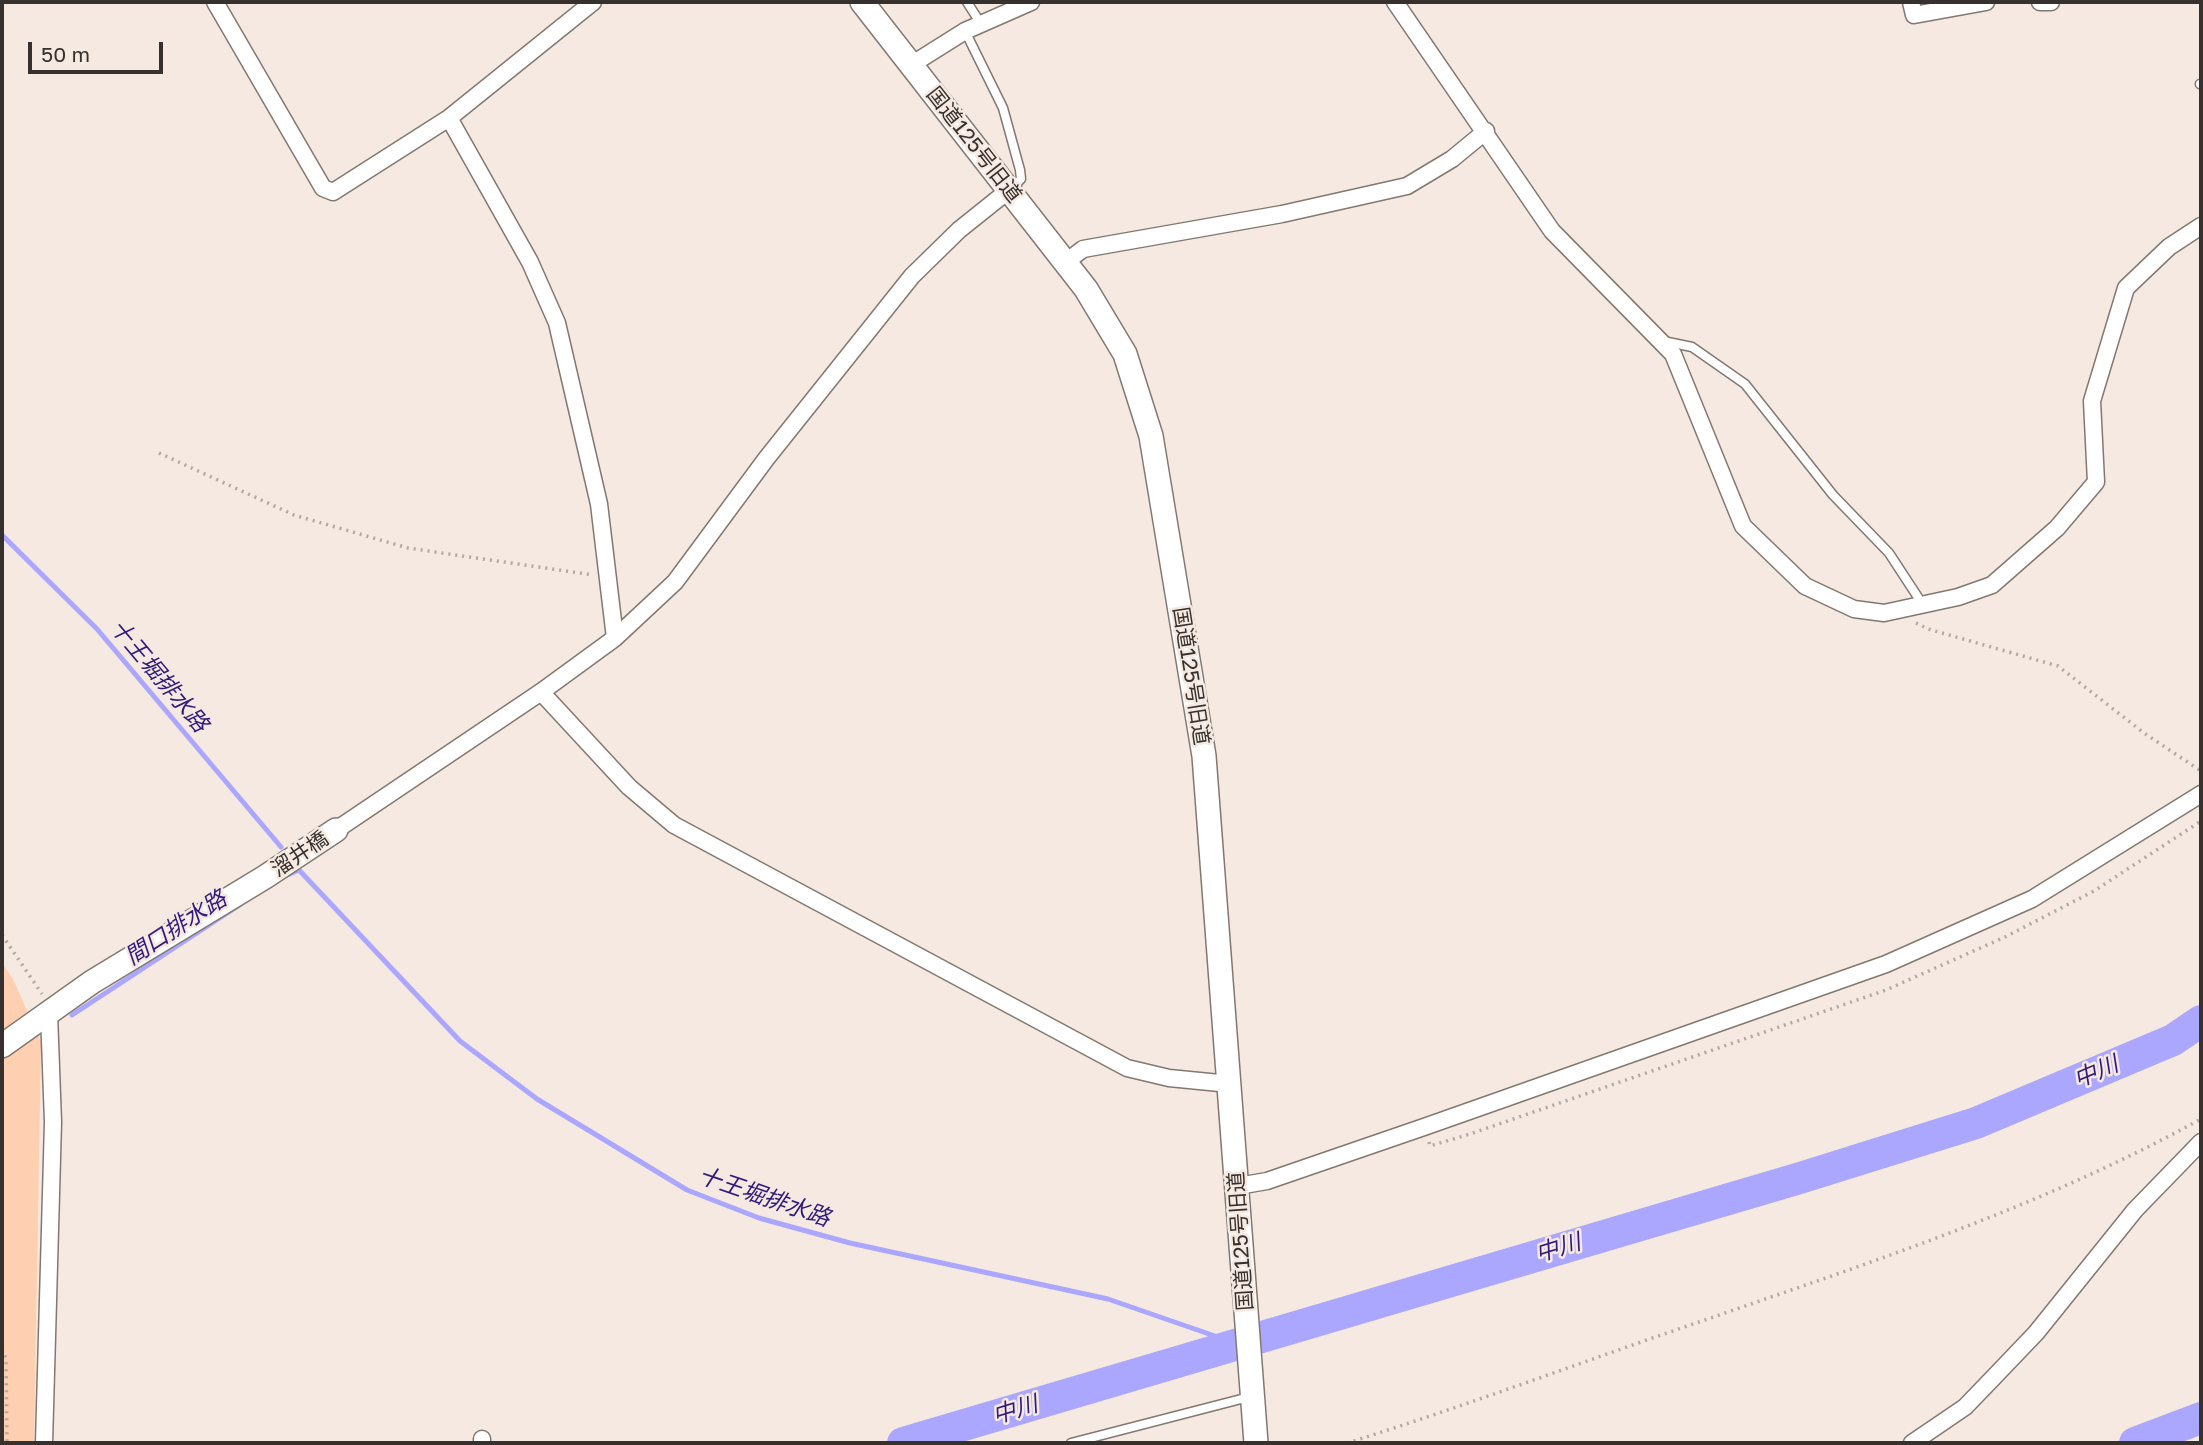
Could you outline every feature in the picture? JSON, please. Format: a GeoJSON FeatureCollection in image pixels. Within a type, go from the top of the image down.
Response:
{"type":"FeatureCollection","features":[{"type":"Feature","properties":{"kind":"street"},"geometry":{"type":"LineString","coordinates":[[215,2],[323,188],[333,192],[449,118],[593,2]]}},
{"type":"Feature","properties":{"kind":"street","name":"国道125号旧道"},"geometry":{"type":"LineString","coordinates":[[862,2],[1066,262],[1125,354],[1151,436],[1204,756],[1256,1443]]}},
{"type":"Feature","properties":{"kind":"street"},"geometry":{"type":"LineString","coordinates":[[911,65],[973,28],[1031,2]]}},
{"type":"Feature","properties":{"kind":"street"},"geometry":{"type":"LineString","coordinates":[[1395,2],[1486,131],[1552,231],[1673,354],[1743,526],[1805,586],[1831,600],[1854,608],[1884,613],[1958,597],[2003,579],[2057,528],[2096,482],[2092,401],[2126,288],[2169,247],[2201,226]]}},
{"type":"Feature","properties":{"kind":"street"},"geometry":{"type":"LineString","coordinates":[[1911,2],[1914,15],[1986,2]]}},
{"type":"Feature","properties":{"kind":"street"},"geometry":{"type":"LineString","coordinates":[[2040,2],[2051,2]]}},
{"type":"Feature","properties":{"kind":"street"},"geometry":{"type":"LineString","coordinates":[[449,118],[530,262],[557,323],[599,505],[615,638]]}},
{"type":"Feature","properties":{"kind":"street"},"geometry":{"type":"LineString","coordinates":[[1066,262],[1083,249],[1282,214],[1407,186],[1452,159],[1486,131]]}},
{"type":"Feature","properties":{"kind":"street"},"geometry":{"type":"LineString","coordinates":[[336,830],[541,692],[615,638],[675,582],[766,459],[912,276],[959,230],[1009,190]]}},
{"type":"Feature","properties":{"kind":"street"},"geometry":{"type":"LineString","coordinates":[[541,692],[629,787],[674,825],[1127,1068],[1169,1079],[1230,1084]]}},
{"type":"Feature","properties":{"kind":"street"},"geometry":{"type":"LineString","coordinates":[[1238,1186],[1267,1181],[1898,959],[2032,899],[2201,793]]}},
{"type":"Feature","properties":{"kind":"street","name":"溜井橋"},"geometry":{"type":"LineString","coordinates":[[2,1046],[92,982],[265,877],[336,830]]}},
{"type":"Feature","properties":{"kind":"street"},"geometry":{"type":"LineString","coordinates":[[44,1443],[53,1122],[49,1014]]}},
{"type":"Feature","properties":{"kind":"street"},"geometry":{"type":"LineString","coordinates":[[1912,1443],[1965,1407],[1993,1378],[2036,1332],[2136,1210],[2201,1142]]}},
{"type":"Feature","properties":{"kind":"lane"},"geometry":{"type":"LineString","coordinates":[[967,2],[973,28],[1003,108],[1020,170],[1021,179],[1009,190]]}},
{"type":"Feature","properties":{"kind":"lane"},"geometry":{"type":"LineString","coordinates":[[1659,340],[1692,347],[1745,384],[1833,495],[1888,553],[1923,604]]}},
{"type":"Feature","properties":{"kind":"lane"},"geometry":{"type":"LineString","coordinates":[[1071,1443],[1252,1391]]}},
{"type":"Feature","properties":{"kind":"path"},"geometry":{"type":"LineString","coordinates":[[159,453],[294,515],[408,548],[609,577]]}},
{"type":"Feature","properties":{"kind":"path"},"geometry":{"type":"LineString","coordinates":[[1904,608],[1916,623],[1928,629],[2058,666],[2144,733],[2201,771]]}},
{"type":"Feature","properties":{"kind":"path"},"geometry":{"type":"LineString","coordinates":[[2,935],[40,991],[49,1014]]}},
{"type":"Feature","properties":{"kind":"path"},"geometry":{"type":"LineString","coordinates":[[1347,1443],[1899,1253],[2025,1206],[2128,1159],[2201,1119]]}},
{"type":"Feature","properties":{"kind":"path"},"geometry":{"type":"LineString","coordinates":[[2,1349],[6,1359],[7,1443]]}},
{"type":"Feature","properties":{"kind":"shaded area"},"geometry":{"type":"Polygon","coordinates":[[[2,963],[13,979],[41,1042],[34,1443],[2,1443],[2,963]]]}},
{"type":"Feature","properties":{"kind":"waterway","name":"十王堀排水路"},"geometry":{"type":"LineString","coordinates":[[2,535],[97,629],[281,847]]}},
{"type":"Feature","properties":{"kind":"waterway","name":"十王堀排水路"},"geometry":{"type":"LineString","coordinates":[[285,876],[299,870],[460,1041],[537,1099],[687,1190],[759,1218],[850,1243],[1108,1299],[1238,1344]]}},
{"type":"Feature","properties":{"kind":"waterway","name":"間口排水路"},"geometry":{"type":"LineString","coordinates":[[72,1015],[241,904]]}},
{"type":"Feature","properties":{"kind":"waterway","name":"中川"},"geometry":{"type":"LineString","coordinates":[[903,1443],[1800,1178],[1976,1123],[2173,1040],[2201,1021]]}},
{"type":"Feature","properties":{"kind":"waterway"},"geometry":{"type":"LineString","coordinates":[[2135,1443],[2201,1418]]}},
{"type":"Feature","properties":{"kind":"waterway"},"geometry":{"type":"LineString","coordinates":[[2170,1443],[2201,1431]]}}]}
